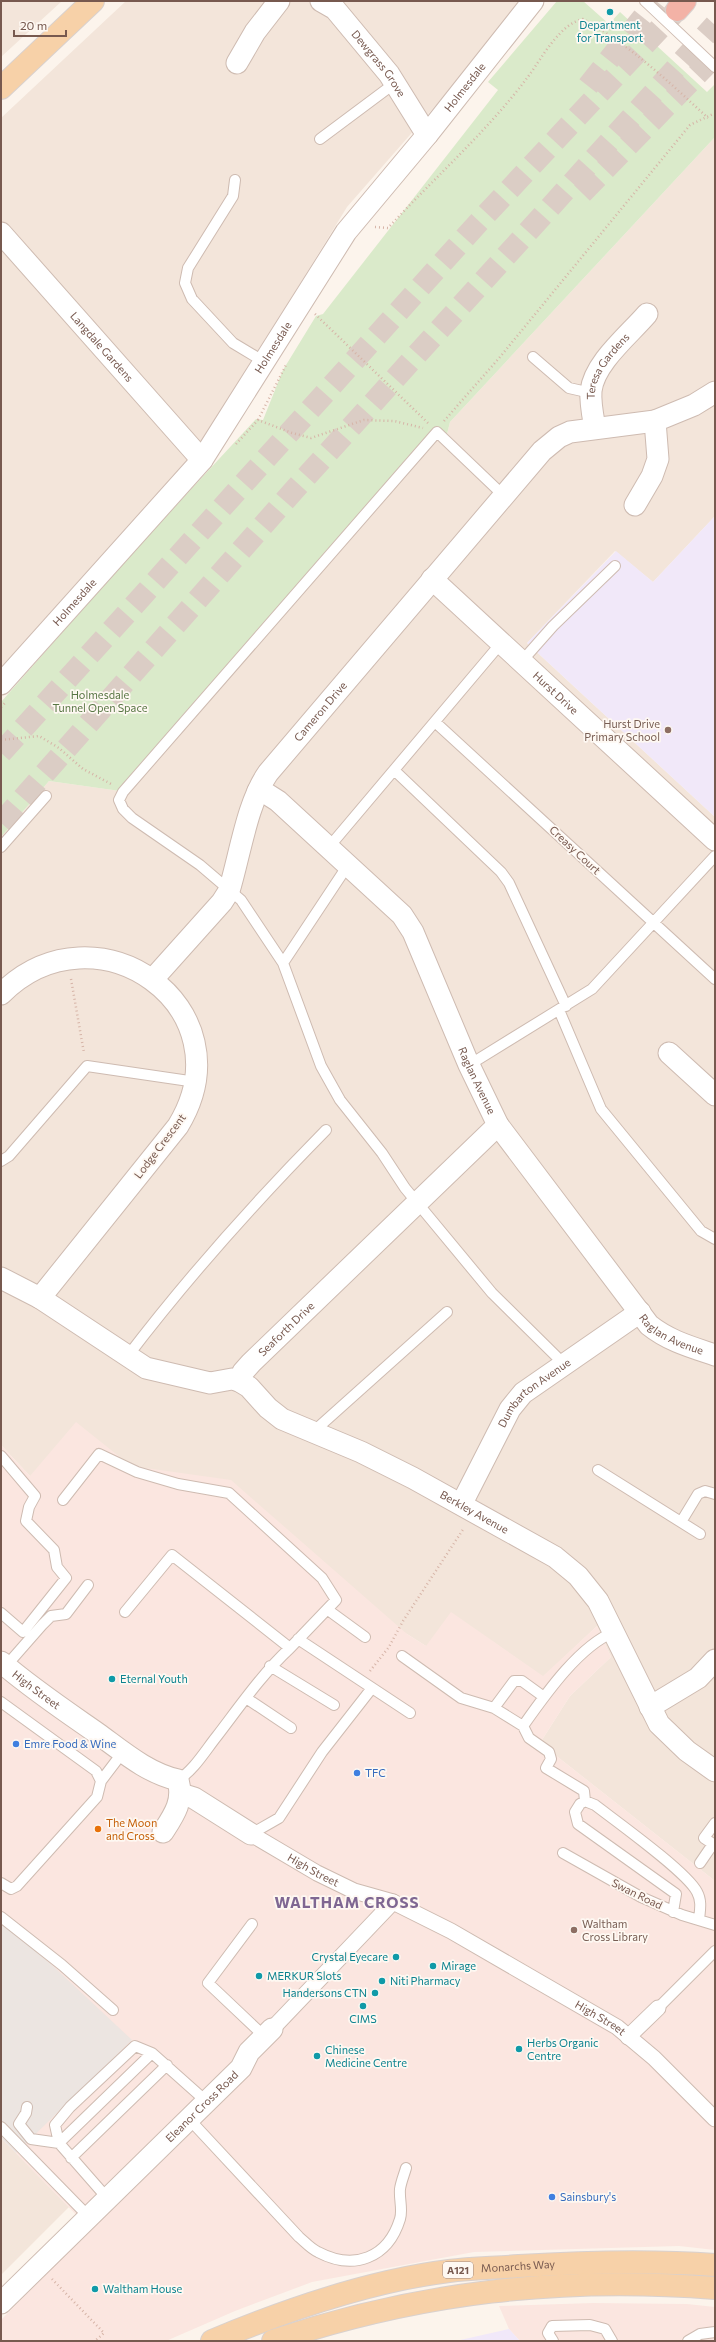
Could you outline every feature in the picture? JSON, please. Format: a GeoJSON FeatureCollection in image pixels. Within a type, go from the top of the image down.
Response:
{"type":"FeatureCollection","features":[{"type":"Feature","properties":{"kind":"main road"},"geometry":{"type":"LineString","coordinates":[[1,88],[93,1]]}},
{"type":"Feature","properties":{"kind":"main road","name":"Monarchs Way"},"geometry":{"type":"LineString","coordinates":[[212,2341],[254,2323],[321,2301],[391,2282],[449,2271],[610,2261],[675,2262],[715,2265]]}},
{"type":"Feature","properties":{"kind":"main road","name":"Monarchs Way"},"geometry":{"type":"LineString","coordinates":[[273,2341],[383,2310],[432,2299],[516,2287],[664,2284],[715,2288]]}},
{"type":"Feature","properties":{"kind":"street"},"geometry":{"type":"LineString","coordinates":[[237,63],[255,32],[279,1]]}},
{"type":"Feature","properties":{"kind":"street","name":"Holmesdale"},"geometry":{"type":"LineString","coordinates":[[4,693],[202,460],[263,361],[346,232],[427,135],[533,1]]}},
{"type":"Feature","properties":{"kind":"street","name":"Dewgrass Grove"},"geometry":{"type":"LineString","coordinates":[[332,4],[395,83],[427,135]]}},
{"type":"Feature","properties":{"kind":"street","name":"Langdale Gardens"},"geometry":{"type":"LineString","coordinates":[[1,233],[202,460]]}},
{"type":"Feature","properties":{"kind":"street","name":"Teresa Gardens"},"geometry":{"type":"LineString","coordinates":[[595,428],[591,393],[593,381],[602,365],[647,314]]}},
{"type":"Feature","properties":{"kind":"street"},"geometry":{"type":"LineString","coordinates":[[595,428],[656,421],[694,405],[715,392]]}},
{"type":"Feature","properties":{"kind":"street"},"geometry":{"type":"LineString","coordinates":[[634,505],[652,476],[658,459],[656,421]]}},
{"type":"Feature","properties":{"kind":"street","name":"Cameron Drive"},"geometry":{"type":"LineString","coordinates":[[153,978],[222,902],[229,891],[258,791],[268,773],[542,451],[559,437],[570,432],[595,428]]}},
{"type":"Feature","properties":{"kind":"street","name":"Hurst Drive"},"geometry":{"type":"LineString","coordinates":[[432,579],[715,840]]}},
{"type":"Feature","properties":{"kind":"street","name":"Raglan Avenue"},"geometry":{"type":"LineString","coordinates":[[258,791],[267,794],[278,801],[402,915],[408,925],[469,1065],[498,1125],[649,1325],[662,1336],[715,1355]]}},
{"type":"Feature","properties":{"kind":"street","name":"Lodge Crescent"},"geometry":{"type":"LineString","coordinates":[[1,994],[29,972],[67,959],[107,960],[128,965],[153,978],[171,996],[189,1027],[196,1055],[196,1082],[186,1113],[178,1126],[40,1298]]}},
{"type":"Feature","properties":{"kind":"street"},"geometry":{"type":"LineString","coordinates":[[668,1052],[715,1095]]}},
{"type":"Feature","properties":{"kind":"street","name":"Seaforth Drive"},"geometry":{"type":"LineString","coordinates":[[239,1381],[243,1372],[251,1362],[498,1125]]}},
{"type":"Feature","properties":{"kind":"street"},"geometry":{"type":"LineString","coordinates":[[1,1278],[40,1298],[127,1357],[146,1368],[182,1378],[210,1383],[232,1380],[239,1381]]}},
{"type":"Feature","properties":{"kind":"street","name":"Dumbarton Avenue"},"geometry":{"type":"LineString","coordinates":[[468,1507],[515,1402],[532,1385],[640,1312]]}},
{"type":"Feature","properties":{"kind":"street","name":"Berkley Avenue"},"geometry":{"type":"LineString","coordinates":[[239,1381],[249,1387],[268,1408],[282,1419],[361,1452],[468,1507],[541,1548],[569,1568],[590,1589],[614,1632],[659,1724],[673,1739],[715,1771]]}},
{"type":"Feature","properties":{"kind":"street"},"geometry":{"type":"LineString","coordinates":[[650,1707],[698,1678],[715,1660]]}},
{"type":"Feature","properties":{"kind":"street","name":"High Street"},"geometry":{"type":"LineString","coordinates":[[4,1664],[123,1752],[148,1769],[180,1787],[194,1798],[251,1834],[317,1873],[354,1891],[393,1902],[451,1931],[617,2027],[654,2058],[715,2119]]}},
{"type":"Feature","properties":{"kind":"street"},"geometry":{"type":"LineString","coordinates":[[163,1832],[177,1810],[180,1787]]}},
{"type":"Feature","properties":{"kind":"street","name":"Eleanor Cross Road"},"geometry":{"type":"LineString","coordinates":[[1,2303],[190,2120],[241,2068],[249,2052],[393,1902]]}},
{"type":"Feature","properties":{"kind":"street"},"geometry":{"type":"LineString","coordinates":[[628,2037],[658,2008]]}},
{"type":"Feature","properties":{"kind":"lane"},"geometry":{"type":"LineString","coordinates":[[645,1],[715,67]]}},
{"type":"Feature","properties":{"kind":"lane"},"geometry":{"type":"LineString","coordinates":[[320,139],[395,83]]}},
{"type":"Feature","properties":{"kind":"lane"},"geometry":{"type":"LineString","coordinates":[[235,180],[233,196],[188,268],[185,283],[192,299],[233,343],[263,361]]}},
{"type":"Feature","properties":{"kind":"lane"},"geometry":{"type":"LineString","coordinates":[[534,357],[569,388],[591,393]]}},
{"type":"Feature","properties":{"kind":"lane"},"geometry":{"type":"LineString","coordinates":[[504,496],[437,432],[123,792],[120,800],[123,808],[132,818],[200,865],[241,900],[283,963],[321,1066],[340,1100],[417,1204],[449,1239],[492,1293],[564,1364]]}},
{"type":"Feature","properties":{"kind":"lane"},"geometry":{"type":"LineString","coordinates":[[522,661],[553,626],[615,566]]}},
{"type":"Feature","properties":{"kind":"lane"},"geometry":{"type":"LineString","coordinates":[[329,847],[502,642]]}},
{"type":"Feature","properties":{"kind":"lane","name":"Creasy Court"},"geometry":{"type":"LineString","coordinates":[[435,722],[715,979]]}},
{"type":"Feature","properties":{"kind":"lane"},"geometry":{"type":"LineString","coordinates":[[394,770],[501,872],[509,882],[563,1008],[601,1109],[700,1231],[715,1239]]}},
{"type":"Feature","properties":{"kind":"lane"},"geometry":{"type":"LineString","coordinates":[[1,847],[46,796]]}},
{"type":"Feature","properties":{"kind":"lane"},"geometry":{"type":"LineString","coordinates":[[469,1065],[592,989],[715,856]]}},
{"type":"Feature","properties":{"kind":"lane"},"geometry":{"type":"LineString","coordinates":[[283,963],[348,866]]}},
{"type":"Feature","properties":{"kind":"lane"},"geometry":{"type":"LineString","coordinates":[[1,1161],[9,1156],[87,1066],[196,1082]]}},
{"type":"Feature","properties":{"kind":"lane"},"geometry":{"type":"LineString","coordinates":[[127,1357],[155,1321],[267,1190],[326,1130]]}},
{"type":"Feature","properties":{"kind":"lane"},"geometry":{"type":"LineString","coordinates":[[313,1432],[447,1312]]}},
{"type":"Feature","properties":{"kind":"lane"},"geometry":{"type":"LineString","coordinates":[[63,1500],[99,1454],[137,1472],[178,1484],[229,1493],[322,1578],[336,1600],[328,1610],[270,1666],[202,1756],[184,1776],[180,1787]]}},
{"type":"Feature","properties":{"kind":"lane"},"geometry":{"type":"LineString","coordinates":[[1,1456],[35,1496],[29,1507],[26,1521],[54,1550],[57,1567],[66,1578],[23,1632],[3,1618]]}},
{"type":"Feature","properties":{"kind":"lane"},"geometry":{"type":"LineString","coordinates":[[598,1470],[700,1534]]}},
{"type":"Feature","properties":{"kind":"lane"},"geometry":{"type":"LineString","coordinates":[[681,1522],[698,1494],[705,1491],[715,1494]]}},
{"type":"Feature","properties":{"kind":"lane"},"geometry":{"type":"LineString","coordinates":[[125,1612],[172,1556],[290,1648]]}},
{"type":"Feature","properties":{"kind":"lane"},"geometry":{"type":"LineString","coordinates":[[4,1664],[51,1616],[66,1614],[88,1585]]}},
{"type":"Feature","properties":{"kind":"lane"},"geometry":{"type":"LineString","coordinates":[[328,1610],[365,1637]]}},
{"type":"Feature","properties":{"kind":"lane"},"geometry":{"type":"LineString","coordinates":[[523,1726],[555,1682],[602,1637],[614,1632]]}},
{"type":"Feature","properties":{"kind":"lane"},"geometry":{"type":"LineString","coordinates":[[298,1639],[410,1713]]}},
{"type":"Feature","properties":{"kind":"lane"},"geometry":{"type":"LineString","coordinates":[[402,1656],[461,1698],[494,1708],[523,1726],[530,1738],[549,1752],[551,1759],[546,1768],[584,1791],[585,1801]]}},
{"type":"Feature","properties":{"kind":"lane"},"geometry":{"type":"LineString","coordinates":[[270,1666],[334,1705]]}},
{"type":"Feature","properties":{"kind":"lane"},"geometry":{"type":"LineString","coordinates":[[494,1708],[514,1681],[522,1681],[544,1697]]}},
{"type":"Feature","properties":{"kind":"lane"},"geometry":{"type":"LineString","coordinates":[[251,1834],[280,1818],[322,1752],[372,1688]]}},
{"type":"Feature","properties":{"kind":"lane"},"geometry":{"type":"LineString","coordinates":[[246,1698],[291,1728]]}},
{"type":"Feature","properties":{"kind":"lane"},"geometry":{"type":"LineString","coordinates":[[1,1702],[96,1771],[101,1781]]}},
{"type":"Feature","properties":{"kind":"lane"},"geometry":{"type":"LineString","coordinates":[[1,1883],[11,1889],[17,1886],[97,1797],[101,1781],[123,1752]]}},
{"type":"Feature","properties":{"kind":"lane"},"geometry":{"type":"LineString","coordinates":[[585,1801],[580,1804],[575,1812],[578,1824],[676,1894],[674,1912]]}},
{"type":"Feature","properties":{"kind":"lane"},"geometry":{"type":"LineString","coordinates":[[585,1801],[595,1805],[683,1875],[697,1892],[700,1902],[699,1920]]}},
{"type":"Feature","properties":{"kind":"lane"},"geometry":{"type":"LineString","coordinates":[[700,1863],[713,1844],[704,1838],[715,1823]]}},
{"type":"Feature","properties":{"kind":"lane","name":"Swan Road"},"geometry":{"type":"LineString","coordinates":[[563,1853],[610,1882],[674,1912],[715,1925]]}},
{"type":"Feature","properties":{"kind":"lane"},"geometry":{"type":"LineString","coordinates":[[1,1917],[62,1965],[113,2010]]}},
{"type":"Feature","properties":{"kind":"lane"},"geometry":{"type":"LineString","coordinates":[[252,1924],[208,1983],[268,2033]]}},
{"type":"Feature","properties":{"kind":"lane"},"geometry":{"type":"LineString","coordinates":[[658,2008],[715,1951]]}},
{"type":"Feature","properties":{"kind":"lane"},"geometry":{"type":"LineString","coordinates":[[108,2199],[59,2143],[55,2125],[70,2107],[135,2046],[152,2053],[207,2102]]}},
{"type":"Feature","properties":{"kind":"lane"},"geometry":{"type":"LineString","coordinates":[[59,2143],[152,2053]]}},
{"type":"Feature","properties":{"kind":"lane"},"geometry":{"type":"LineString","coordinates":[[71,2158],[167,2065]]}},
{"type":"Feature","properties":{"kind":"lane"},"geometry":{"type":"LineString","coordinates":[[27,2107],[26,2113],[19,2124],[31,2139],[59,2143]]}},
{"type":"Feature","properties":{"kind":"lane"},"geometry":{"type":"LineString","coordinates":[[190,2120],[298,2237],[317,2252],[339,2261],[359,2260],[378,2253],[385,2248],[393,2238],[401,2217],[400,2189],[406,2168]]}},
{"type":"Feature","properties":{"kind":"lane"},"geometry":{"type":"LineString","coordinates":[[1,2127],[89,2217]]}},
{"type":"Feature","properties":{"kind":"lane"},"geometry":{"type":"LineString","coordinates":[[553,2341],[548,2333],[552,2326],[590,2325],[605,2330],[612,2341]]}},
{"type":"Feature","properties":{"kind":"lane"},"geometry":{"type":"LineString","coordinates":[[688,2341],[700,2334],[715,2332]]}},
{"type":"Feature","properties":{"kind":"path"},"geometry":{"type":"LineString","coordinates":[[368,227],[388,228],[510,101],[550,46],[574,22],[583,19],[601,29],[645,61],[708,118]]}},
{"type":"Feature","properties":{"kind":"path"},"geometry":{"type":"LineString","coordinates":[[437,432],[444,421],[500,357],[690,125],[708,118],[715,113]]}},
{"type":"Feature","properties":{"kind":"path"},"geometry":{"type":"LineString","coordinates":[[302,301],[437,432]]}},
{"type":"Feature","properties":{"kind":"path"},"geometry":{"type":"LineString","coordinates":[[232,449],[258,420],[292,434],[311,438],[364,420],[394,421],[437,432]]}},
{"type":"Feature","properties":{"kind":"path"},"geometry":{"type":"LineString","coordinates":[[1,707],[4,693]]}},
{"type":"Feature","properties":{"kind":"path"},"geometry":{"type":"LineString","coordinates":[[1,740],[39,736],[59,748],[83,769],[120,789]]}},
{"type":"Feature","properties":{"kind":"path"},"geometry":{"type":"LineString","coordinates":[[67,959],[87,1066]]}},
{"type":"Feature","properties":{"kind":"path"},"geometry":{"type":"LineString","coordinates":[[362,1682],[389,1647],[468,1507]]}},
{"type":"Feature","properties":{"kind":"path"},"geometry":{"type":"LineString","coordinates":[[39,2266],[104,2333],[95,2341]]}},
{"type":"Feature","properties":{"kind":"shaded area"},"geometry":{"type":"Polygon","coordinates":[[[1,1],[62,1],[1,57],[1,1]]]}},
{"type":"Feature","properties":{"kind":"shaded area"},"geometry":{"type":"Polygon","coordinates":[[[126,1],[527,1],[347,207],[203,442],[103,558],[1,671],[1,118],[126,1]]]}},
{"type":"Feature","properties":{"kind":"shaded area"},"geometry":{"type":"Polygon","coordinates":[[[715,137],[715,516],[653,582],[615,551],[527,643],[715,817],[715,1881],[540,1743],[570,1696],[611,1657],[597,1626],[543,1677],[492,1641],[426,1646],[407,1634],[30,1476],[1,1445],[1,837],[49,781],[120,791],[437,425],[447,434],[450,422],[715,137]]]}},
{"type":"Feature","properties":{"kind":"shaded area","name":"Hurst Drive Primary School"},"geometry":{"type":"Polygon","coordinates":[[[715,516],[715,817],[527,643],[616,551],[653,582],[715,516]]]}},
{"type":"Feature","properties":{"kind":"shaded area"},"geometry":{"type":"Polygon","coordinates":[[[76,1422],[131,1466],[231,1480],[407,1634],[426,1646],[451,1612],[543,1676],[597,1626],[611,1657],[570,1696],[540,1743],[715,1881],[715,2250],[679,2246],[474,2252],[312,2282],[235,2311],[166,2341],[1,2341],[1,2320],[90,2229],[1,2138],[1,1445],[30,1476],[76,1422]]]}},
{"type":"Feature","properties":{"kind":"shaded area"},"geometry":{"type":"Polygon","coordinates":[[[1,1922],[54,1967],[132,2040],[16,2153],[1,2138],[1,1922]]]}},
{"type":"Feature","properties":{"kind":"shaded area"},"geometry":{"type":"Polygon","coordinates":[[[1,2138],[69,2207],[1,2275],[1,2138]]]}},
{"type":"Feature","properties":{"kind":"shaded area"},"geometry":{"type":"Polygon","coordinates":[[[593,2303],[687,2304],[715,2307],[715,2341],[520,2341],[509,2329],[499,2306],[593,2303]]]}},
{"type":"Feature","properties":{"kind":"shaded area"},"geometry":{"type":"Polygon","coordinates":[[[509,2329],[520,2341],[456,2341],[509,2329]]]}},
{"type":"Feature","properties":{"kind":"green space","name":"Holmesdale Tunnel Open Space"},"geometry":{"type":"Polygon","coordinates":[[[557,1],[583,1],[609,24],[620,12],[707,92],[715,84],[715,137],[450,422],[447,434],[437,426],[120,791],[49,781],[1,837],[1,702],[133,552],[256,419],[263,420],[283,370],[316,316],[323,314],[498,90],[488,82],[557,1]]]}},
{"type":"Feature","properties":{"kind":"tunnel"},"geometry":{"type":"LineString","coordinates":[[588,86],[656,1]]}},
{"type":"Feature","properties":{"kind":"tunnel"},"geometry":{"type":"LineString","coordinates":[[1,753],[479,222],[677,10]]}},
{"type":"Feature","properties":{"kind":"tunnel"},"geometry":{"type":"LineString","coordinates":[[1,823],[296,488],[715,25]]}},
{"type":"Feature","properties":{"kind":"tunnel"},"geometry":{"type":"LineString","coordinates":[[582,193],[715,56]]}},
{"type":"Feature","properties":{"kind":"place","name":"Department for Transport"},"geometry":{"type":"Point","coordinates":[610,12]}},
{"type":"Feature","properties":{"kind":"place","name":"Hurst Drive Primary School"},"geometry":{"type":"Point","coordinates":[668,730]}},
{"type":"Feature","properties":{"kind":"place","name":"Eternal Youth"},"geometry":{"type":"Point","coordinates":[112,1679]}},
{"type":"Feature","properties":{"kind":"place","name":"Emre Food & Wine"},"geometry":{"type":"Point","coordinates":[16,1744]}},
{"type":"Feature","properties":{"kind":"place","name":"TFC"},"geometry":{"type":"Point","coordinates":[357,1773]}},
{"type":"Feature","properties":{"kind":"place","name":"The Moon and Cross"},"geometry":{"type":"Point","coordinates":[98,1829]}},
{"type":"Feature","properties":{"kind":"place","name":"Waltham Cross Library"},"geometry":{"type":"Point","coordinates":[574,1930]}},
{"type":"Feature","properties":{"kind":"place","name":"Crystal Eyecare"},"geometry":{"type":"Point","coordinates":[396,1957]}},
{"type":"Feature","properties":{"kind":"place","name":"Mirage"},"geometry":{"type":"Point","coordinates":[433,1966]}},
{"type":"Feature","properties":{"kind":"place","name":"MERKUR Slots"},"geometry":{"type":"Point","coordinates":[259,1976]}},
{"type":"Feature","properties":{"kind":"place","name":"Niti Pharmacy"},"geometry":{"type":"Point","coordinates":[382,1981]}},
{"type":"Feature","properties":{"kind":"place","name":"Handersons CTN"},"geometry":{"type":"Point","coordinates":[375,1993]}},
{"type":"Feature","properties":{"kind":"place","name":"CIMS"},"geometry":{"type":"Point","coordinates":[363,2006]}},
{"type":"Feature","properties":{"kind":"place","name":"Herbs Organic Centre"},"geometry":{"type":"Point","coordinates":[519,2049]}},
{"type":"Feature","properties":{"kind":"place","name":"Chinese Medicine Centre"},"geometry":{"type":"Point","coordinates":[317,2056]}},
{"type":"Feature","properties":{"kind":"place","name":"Sainsbury's"},"geometry":{"type":"Point","coordinates":[552,2197]}},
{"type":"Feature","properties":{"kind":"place","name":"Waltham House"},"geometry":{"type":"Point","coordinates":[95,2289]}},
{"type":"Feature","properties":{"kind":"district","name":"WALTHAM CROSS"},"geometry":{"type":"Point","coordinates":[347,1903]}}]}
